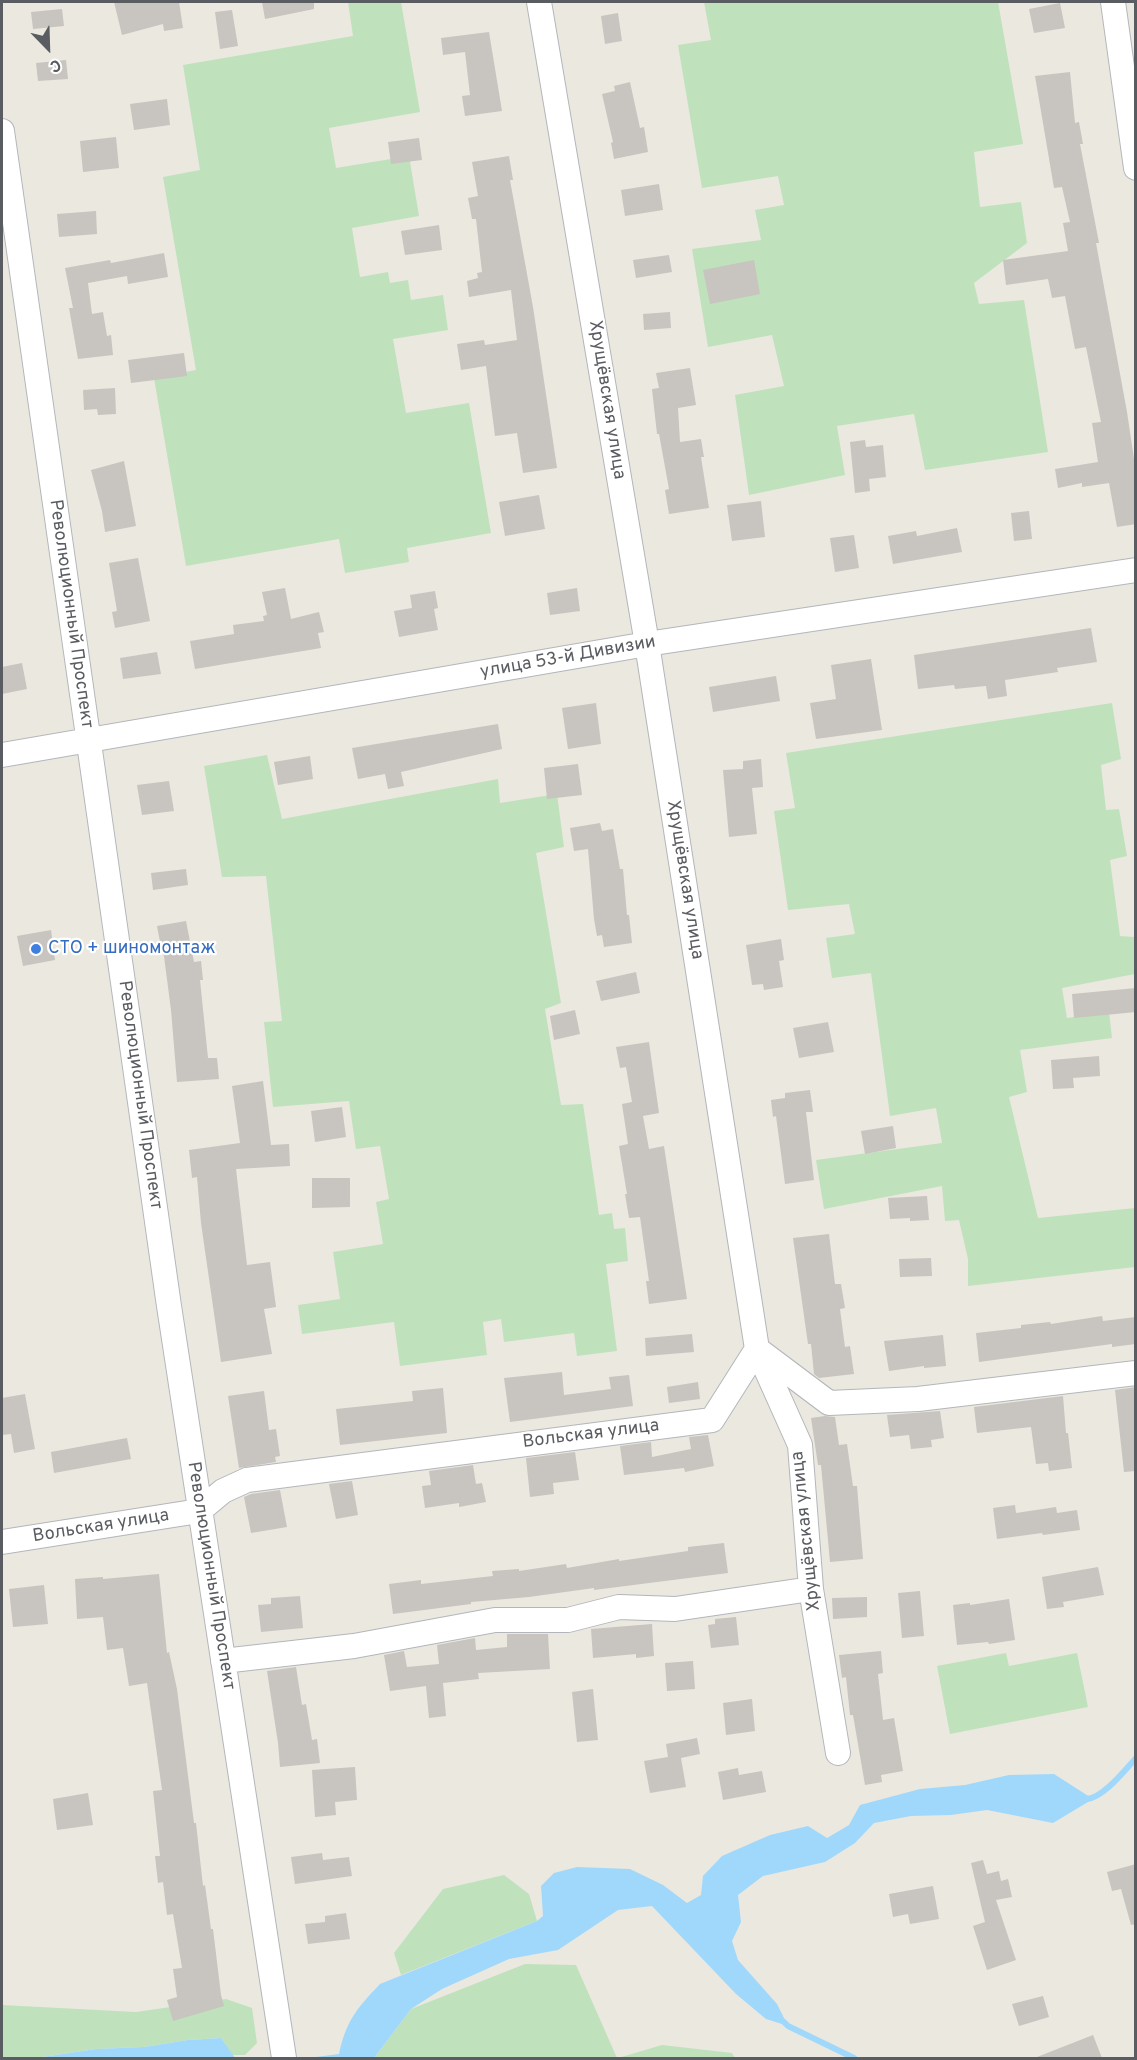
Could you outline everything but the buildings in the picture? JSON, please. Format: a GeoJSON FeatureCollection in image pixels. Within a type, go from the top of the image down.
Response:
{"type":"FeatureCollection","features":[{"type":"Feature","properties":{"kind":"street","name":"Хрущёвская улица"},"geometry":{"type":"LineString","coordinates":[[539,2],[647,644],[757,1349],[800,1445],[811,1589],[838,1753]]}},
{"type":"Feature","properties":{"kind":"street"},"geometry":{"type":"LineString","coordinates":[[1113,2],[1136,168]]}},
{"type":"Feature","properties":{"kind":"street","name":"Революционный Проспект"},"geometry":{"type":"LineString","coordinates":[[2,131],[199,1510],[284,2058]]}},
{"type":"Feature","properties":{"kind":"street","name":"улица 53-й Дивизии"},"geometry":{"type":"LineString","coordinates":[[2,755],[647,644],[1136,570]]}},
{"type":"Feature","properties":{"kind":"street"},"geometry":{"type":"LineString","coordinates":[[757,1349],[829,1403],[918,1399],[1136,1372]]}},
{"type":"Feature","properties":{"kind":"street","name":"Вольская улица"},"geometry":{"type":"LineString","coordinates":[[2,1542],[199,1510],[223,1491],[246,1480],[712,1420],[757,1349]]}},
{"type":"Feature","properties":{"kind":"street"},"geometry":{"type":"LineString","coordinates":[[224,1661],[354,1646],[495,1620],[568,1620],[619,1607],[675,1609],[811,1589]]}},
{"type":"Feature","properties":{"kind":"green space"},"geometry":{"type":"Polygon","coordinates":[[[348,2],[401,2],[420,112],[329,128],[336,168],[409,156],[419,216],[352,228],[360,277],[388,272],[390,283],[408,280],[411,300],[443,295],[448,330],[393,339],[406,413],[469,403],[491,533],[407,548],[409,562],[345,573],[339,539],[186,566],[154,378],[196,370],[163,177],[200,170],[183,65],[353,36],[348,2]]]}},
{"type":"Feature","properties":{"kind":"green space"},"geometry":{"type":"Polygon","coordinates":[[[704,2],[998,2],[1023,144],[974,152],[980,207],[1021,202],[1027,243],[974,283],[979,304],[1024,300],[1048,452],[925,470],[914,414],[837,426],[845,475],[749,495],[735,395],[784,386],[772,335],[708,347],[692,249],[761,240],[755,210],[784,205],[778,176],[702,188],[678,45],[711,40],[704,2]]]}},
{"type":"Feature","properties":{"kind":"green space"},"geometry":{"type":"Polygon","coordinates":[[[1112,703],[1121,759],[1101,765],[1106,810],[1119,809],[1127,856],[1110,860],[1120,936],[1134,937],[1135,974],[1062,988],[1067,1018],[1109,1012],[1112,1038],[1020,1050],[1027,1092],[1009,1097],[1038,1218],[1135,1208],[1135,1267],[968,1286],[968,1259],[959,1220],[945,1221],[942,1186],[824,1209],[816,1160],[942,1143],[936,1108],[890,1116],[871,973],[832,978],[826,938],[855,934],[849,904],[788,910],[774,811],[795,808],[786,753],[1112,703]]]}},
{"type":"Feature","properties":{"kind":"green space"},"geometry":{"type":"Polygon","coordinates":[[[267,755],[282,819],[498,779],[500,803],[557,794],[564,847],[536,853],[561,1003],[545,1009],[561,1105],[583,1104],[599,1215],[612,1213],[614,1229],[625,1228],[628,1261],[606,1264],[617,1351],[577,1356],[574,1333],[504,1342],[501,1319],[483,1322],[487,1355],[400,1366],[394,1322],[302,1334],[298,1305],[340,1299],[333,1252],[383,1244],[376,1202],[389,1199],[380,1146],[356,1149],[349,1101],[273,1107],[264,1022],[282,1021],[266,876],[222,877],[204,766],[267,755]]]}},
{"type":"Feature","properties":{"kind":"green space"},"geometry":{"type":"Polygon","coordinates":[[[1006,1653],[1009,1666],[1077,1653],[1088,1707],[950,1734],[937,1666],[1006,1653]]]}},
{"type":"Feature","properties":{"kind":"green space"},"geometry":{"type":"Polygon","coordinates":[[[504,1875],[529,1894],[537,1921],[401,1975],[394,1953],[443,1889],[504,1875]]]}},
{"type":"Feature","properties":{"kind":"green space"},"geometry":{"type":"Polygon","coordinates":[[[525,1964],[576,1965],[617,2058],[374,2058],[411,2009],[525,1964]]]}},
{"type":"Feature","properties":{"kind":"green space"},"geometry":{"type":"Polygon","coordinates":[[[226,1999],[252,2008],[257,2043],[245,2055],[232,2055],[221,2038],[188,2040],[144,2047],[96,2049],[36,2058],[2,2058],[2,2005],[136,2012],[226,1999]]]}},
{"type":"Feature","properties":{"kind":"green space"},"geometry":{"type":"Polygon","coordinates":[[[662,2045],[732,2053],[735,2058],[618,2058],[662,2045]]]}},
{"type":"Feature","properties":{"kind":"water"},"geometry":{"type":"Polygon","coordinates":[[[1054,1774],[1093,1799],[1053,1823],[987,1810],[951,1815],[911,1816],[874,1823],[855,1843],[825,1862],[763,1876],[738,1895],[741,1922],[732,1941],[738,1960],[777,2004],[788,2026],[766,2019],[736,1994],[652,1906],[618,1910],[558,1950],[509,1959],[442,1989],[411,2009],[374,2058],[308,2058],[339,2054],[349,2024],[365,2000],[380,1984],[537,1921],[543,1916],[541,1886],[554,1873],[577,1867],[630,1869],[663,1885],[687,1903],[701,1895],[703,1876],[722,1856],[770,1835],[808,1826],[827,1838],[849,1825],[860,1805],[920,1789],[965,1785],[1009,1775],[1054,1774]]]}},
{"type":"Feature","properties":{"kind":"water"},"geometry":{"type":"Polygon","coordinates":[[[221,2038],[235,2058],[36,2058],[96,2049],[144,2047],[188,2040],[221,2038]]]}},
{"type":"Feature","properties":{"kind":"waterway"},"geometry":{"type":"LineString","coordinates":[[1087,1799],[1107,1789],[1136,1758]]}},
{"type":"Feature","properties":{"kind":"waterway"},"geometry":{"type":"LineString","coordinates":[[784,2022],[854,2058]]}},
{"type":"Feature","properties":{"kind":"place","name":"СТО + шиномонтаж"},"geometry":{"type":"Point","coordinates":[36,949]}}]}
